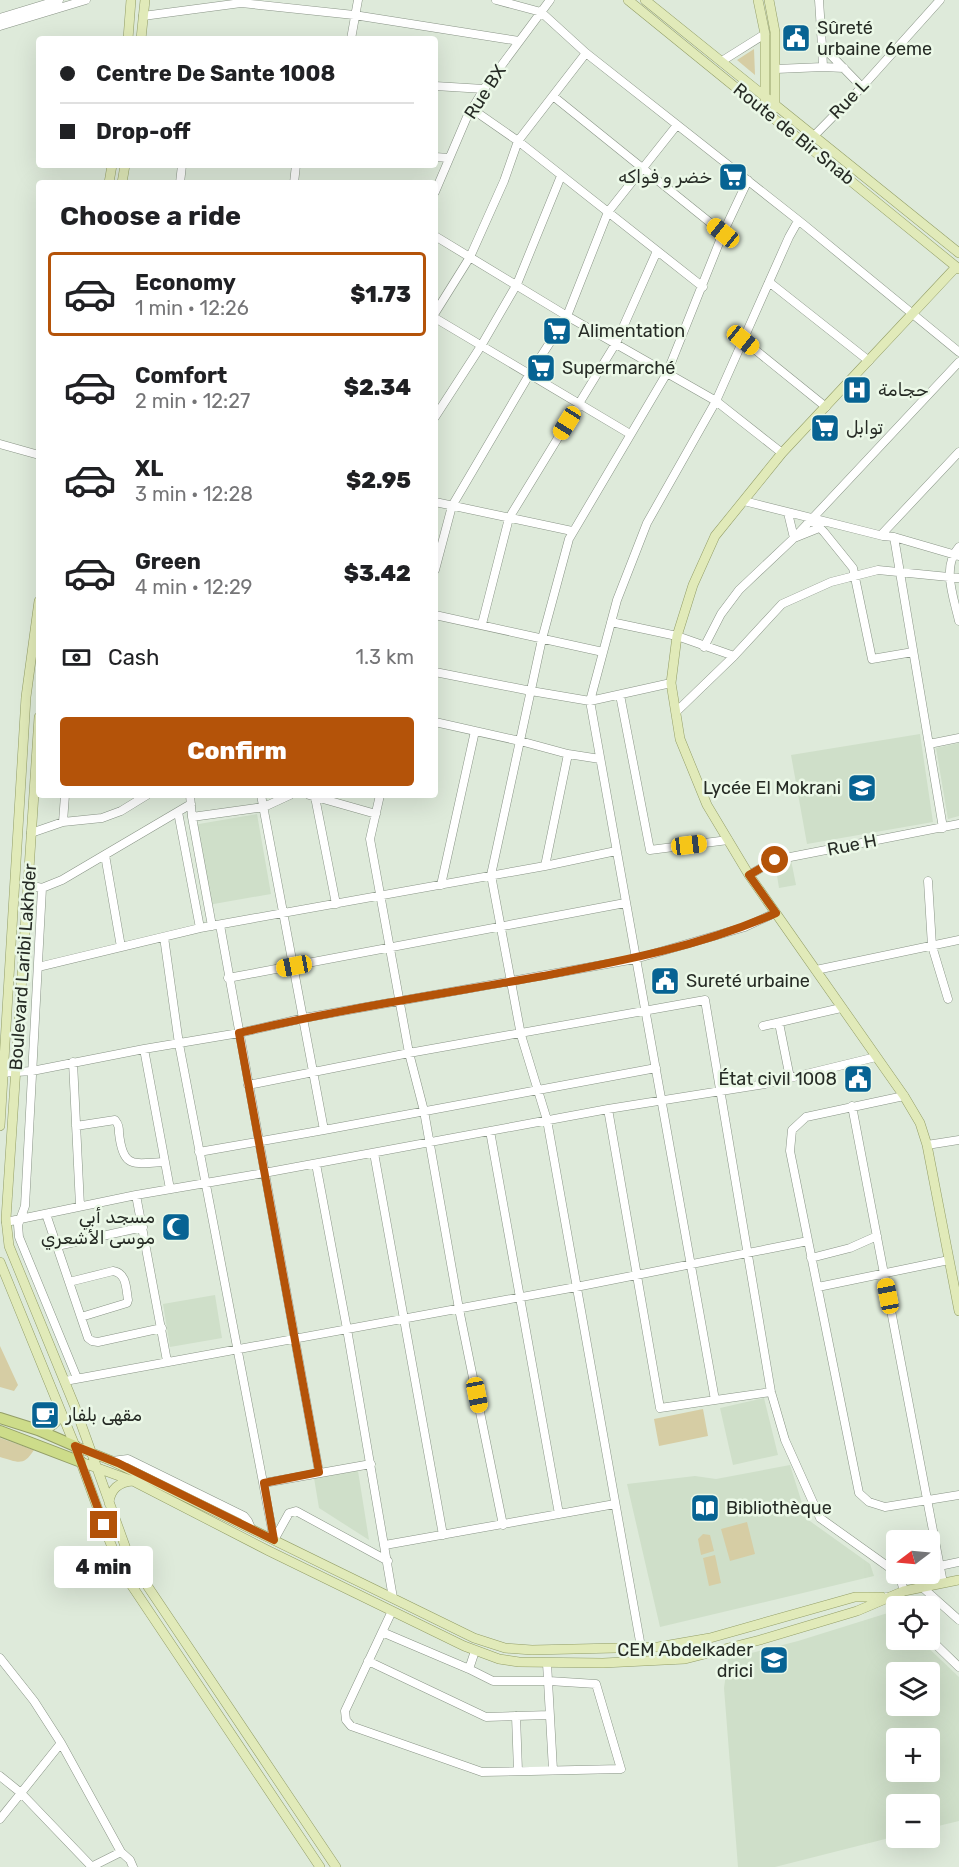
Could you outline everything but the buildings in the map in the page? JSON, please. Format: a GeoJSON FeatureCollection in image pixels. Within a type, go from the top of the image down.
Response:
{"type":"FeatureCollection","features":[{"type":"Feature","properties":{"kind":"highway"},"geometry":{"type":"LineString","coordinates":[[0,1418],[38,1430],[75,1446]]}},
{"type":"Feature","properties":{"kind":"highway"},"geometry":{"type":"LineString","coordinates":[[0,1431],[81,1461]]}},
{"type":"Feature","properties":{"kind":"main road"},"geometry":{"type":"LineString","coordinates":[[128,36],[131,0]]}},
{"type":"Feature","properties":{"kind":"main road"},"geometry":{"type":"LineString","coordinates":[[141,36],[145,0]]}},
{"type":"Feature","properties":{"kind":"main road","name":"Route de Bir Snab"},"geometry":{"type":"LineString","coordinates":[[628,0],[764,111],[810,141],[959,254]]}},
{"type":"Feature","properties":{"kind":"main road","name":"Route de Bir Snab"},"geometry":{"type":"LineString","coordinates":[[645,0],[766,96],[810,141],[956,267]]}},
{"type":"Feature","properties":{"kind":"main road"},"geometry":{"type":"LineString","coordinates":[[759,0],[765,34],[766,96],[764,111]]}},
{"type":"Feature","properties":{"kind":"main road"},"geometry":{"type":"LineString","coordinates":[[769,0],[775,32],[776,69],[775,105],[772,117]]}},
{"type":"Feature","properties":{"kind":"main road"},"geometry":{"type":"LineString","coordinates":[[680,41],[686,33]]}},
{"type":"Feature","properties":{"kind":"main road"},"geometry":{"type":"LineString","coordinates":[[714,69],[722,61]]}},
{"type":"Feature","properties":{"kind":"main road"},"geometry":{"type":"LineString","coordinates":[[959,254],[956,267],[782,453],[715,536],[693,585],[677,636],[672,683],[680,739],[706,806],[749,875],[904,1096],[920,1123],[927,1145],[959,1311]]}},
{"type":"Feature","properties":{"kind":"main road","name":"Boulevard Laribi Lakhder"},"geometry":{"type":"LineString","coordinates":[[0,1126],[26,697],[36,622]]}},
{"type":"Feature","properties":{"kind":"main road","name":"Boulevard Laribi Lakhder"},"geometry":{"type":"LineString","coordinates":[[36,785],[6,1222],[6,1233],[11,1252],[65,1381],[123,1542],[139,1575],[336,1867]]}},
{"type":"Feature","properties":{"kind":"main road"},"geometry":{"type":"LineString","coordinates":[[0,1262],[81,1461],[117,1559],[130,1582],[320,1867]]}},
{"type":"Feature","properties":{"kind":"main road"},"geometry":{"type":"LineString","coordinates":[[38,1430],[52,1426],[61,1412]]}},
{"type":"Feature","properties":{"kind":"main road"},"geometry":{"type":"LineString","coordinates":[[75,1446],[112,1461],[489,1644],[505,1648],[546,1650],[683,1644],[855,1597],[886,1597]]}},
{"type":"Feature","properties":{"kind":"main road"},"geometry":{"type":"LineString","coordinates":[[81,1461],[133,1481],[269,1551],[475,1651],[508,1661],[644,1662],[685,1659],[857,1611],[886,1597]]}},
{"type":"Feature","properties":{"kind":"main road"},"geometry":{"type":"LineString","coordinates":[[109,1503],[110,1494],[114,1488],[133,1481]]}},
{"type":"Feature","properties":{"kind":"main road"},"geometry":{"type":"LineString","coordinates":[[269,1551],[274,1540]]}},
{"type":"Feature","properties":{"kind":"main road"},"geometry":{"type":"LineString","coordinates":[[890,1596],[959,1580]]}},
{"type":"Feature","properties":{"kind":"main road"},"geometry":{"type":"LineString","coordinates":[[392,1611],[395,1599]]}},
{"type":"Feature","properties":{"kind":"main road"},"geometry":{"type":"LineString","coordinates":[[641,1647],[644,1662]]}},
{"type":"Feature","properties":{"kind":"main road"},"geometry":{"type":"LineString","coordinates":[[546,1650],[547,1663]]}},
{"type":"Feature","properties":{"kind":"street"},"geometry":{"type":"LineString","coordinates":[[0,18],[59,0]]}},
{"type":"Feature","properties":{"kind":"street"},"geometry":{"type":"LineString","coordinates":[[0,26],[86,0]]}},
{"type":"Feature","properties":{"kind":"street"},"geometry":{"type":"LineString","coordinates":[[351,36],[358,0]]}},
{"type":"Feature","properties":{"kind":"street"},"geometry":{"type":"LineString","coordinates":[[496,0],[541,12],[586,53],[959,351]]}},
{"type":"Feature","properties":{"kind":"street","name":"Rue BX"},"geometry":{"type":"LineString","coordinates":[[438,185],[472,109],[484,89],[550,0]]}},
{"type":"Feature","properties":{"kind":"street"},"geometry":{"type":"LineString","coordinates":[[819,0],[823,67]]}},
{"type":"Feature","properties":{"kind":"street","name":"Rue L"},"geometry":{"type":"LineString","coordinates":[[810,141],[940,0]]}},
{"type":"Feature","properties":{"kind":"street"},"geometry":{"type":"LineString","coordinates":[[143,16],[240,3],[354,15],[519,41]]}},
{"type":"Feature","properties":{"kind":"street"},"geometry":{"type":"LineString","coordinates":[[722,61],[765,34]]}},
{"type":"Feature","properties":{"kind":"street"},"geometry":{"type":"LineString","coordinates":[[822,46],[862,87]]}},
{"type":"Feature","properties":{"kind":"street"},"geometry":{"type":"LineString","coordinates":[[438,308],[470,257],[504,182],[518,141],[586,53]]}},
{"type":"Feature","properties":{"kind":"street"},"geometry":{"type":"LineString","coordinates":[[776,69],[844,68]]}},
{"type":"Feature","properties":{"kind":"street"},"geometry":{"type":"LineString","coordinates":[[438,86],[484,89]]}},
{"type":"Feature","properties":{"kind":"street"},"geometry":{"type":"LineString","coordinates":[[553,96],[723,233]]}},
{"type":"Feature","properties":{"kind":"street"},"geometry":{"type":"LineString","coordinates":[[472,109],[518,141],[703,286]]}},
{"type":"Feature","properties":{"kind":"street"},"geometry":{"type":"LineString","coordinates":[[438,553],[452,506],[567,316],[608,212],[677,125]]}},
{"type":"Feature","properties":{"kind":"street"},"geometry":{"type":"LineString","coordinates":[[438,157],[449,158]]}},
{"type":"Feature","properties":{"kind":"street"},"geometry":{"type":"LineString","coordinates":[[438,412],[481,346],[517,284],[561,176]]}},
{"type":"Feature","properties":{"kind":"street"},"geometry":{"type":"LineString","coordinates":[[641,1647],[546,1120],[521,1035],[491,875],[542,639],[572,531],[667,373],[723,233],[747,180]]}},
{"type":"Feature","properties":{"kind":"street"},"geometry":{"type":"LineString","coordinates":[[715,1400],[590,701],[616,600],[647,524],[716,400],[798,221]]}},
{"type":"Feature","properties":{"kind":"street"},"geometry":{"type":"LineString","coordinates":[[438,238],[567,316],[716,400],[782,453]]}},
{"type":"Feature","properties":{"kind":"street"},"geometry":{"type":"LineString","coordinates":[[482,624],[509,518],[616,343],[657,251]]}},
{"type":"Feature","properties":{"kind":"street"},"geometry":{"type":"LineString","coordinates":[[769,282],[869,360]]}},
{"type":"Feature","properties":{"kind":"street"},"geometry":{"type":"LineString","coordinates":[[438,320],[630,434]]}},
{"type":"Feature","properties":{"kind":"street"},"geometry":{"type":"LineString","coordinates":[[743,340],[826,407]]}},
{"type":"Feature","properties":{"kind":"street"},"geometry":{"type":"LineString","coordinates":[[705,647],[721,614],[740,590],[794,538],[959,362]]}},
{"type":"Feature","properties":{"kind":"street"},"geometry":{"type":"LineString","coordinates":[[0,444],[36,454]]}},
{"type":"Feature","properties":{"kind":"street"},"geometry":{"type":"LineString","coordinates":[[880,535],[959,452]]}},
{"type":"Feature","properties":{"kind":"street"},"geometry":{"type":"LineString","coordinates":[[744,501],[811,519],[894,537],[956,555]]}},
{"type":"Feature","properties":{"kind":"street"},"geometry":{"type":"LineString","coordinates":[[438,503],[572,531]]}},
{"type":"Feature","properties":{"kind":"street"},"geometry":{"type":"LineString","coordinates":[[788,513],[794,538]]}},
{"type":"Feature","properties":{"kind":"street"},"geometry":{"type":"LineString","coordinates":[[811,519],[848,562],[856,575],[872,659],[913,652]]}},
{"type":"Feature","properties":{"kind":"street"},"geometry":{"type":"LineString","coordinates":[[794,538],[819,528]]}},
{"type":"Feature","properties":{"kind":"street"},"geometry":{"type":"LineString","coordinates":[[894,537],[943,828]]}},
{"type":"Feature","properties":{"kind":"street"},"geometry":{"type":"LineString","coordinates":[[959,547],[949,577],[959,621]]}},
{"type":"Feature","properties":{"kind":"street"},"geometry":{"type":"LineString","coordinates":[[676,712],[734,656],[782,604],[831,582],[878,570],[959,578]]}},
{"type":"Feature","properties":{"kind":"street"},"geometry":{"type":"LineString","coordinates":[[438,616],[603,652]]}},
{"type":"Feature","properties":{"kind":"street"},"geometry":{"type":"LineString","coordinates":[[611,622],[677,636],[734,656]]}},
{"type":"Feature","properties":{"kind":"street"},"geometry":{"type":"LineString","coordinates":[[438,673],[531,692],[590,701],[672,683]]}},
{"type":"Feature","properties":{"kind":"street"},"geometry":{"type":"LineString","coordinates":[[620,694],[650,850],[728,840]]}},
{"type":"Feature","properties":{"kind":"street"},"geometry":{"type":"LineString","coordinates":[[438,723],[567,754],[600,759]]}},
{"type":"Feature","properties":{"kind":"street"},"geometry":{"type":"LineString","coordinates":[[441,885],[475,731]]}},
{"type":"Feature","properties":{"kind":"street"},"geometry":{"type":"LineString","coordinates":[[929,744],[959,738]]}},
{"type":"Feature","properties":{"kind":"street"},"geometry":{"type":"LineString","coordinates":[[545,866],[567,754]]}},
{"type":"Feature","properties":{"kind":"street"},"geometry":{"type":"LineString","coordinates":[[63,822],[65,798]]}},
{"type":"Feature","properties":{"kind":"street"},"geometry":{"type":"LineString","coordinates":[[31,833],[63,822],[102,818],[121,811],[142,798]]}},
{"type":"Feature","properties":{"kind":"street"},"geometry":{"type":"LineString","coordinates":[[190,798],[192,817],[239,1033],[319,1472]]}},
{"type":"Feature","properties":{"kind":"street"},"geometry":{"type":"LineString","coordinates":[[262,798],[324,1130]]}},
{"type":"Feature","properties":{"kind":"street"},"geometry":{"type":"LineString","coordinates":[[192,817],[264,807],[284,798]]}},
{"type":"Feature","properties":{"kind":"street"},"geometry":{"type":"LineString","coordinates":[[312,798],[336,904]]}},
{"type":"Feature","properties":{"kind":"street"},"geometry":{"type":"LineString","coordinates":[[319,798],[376,814]]}},
{"type":"Feature","properties":{"kind":"street"},"geometry":{"type":"LineString","coordinates":[[379,798],[370,839],[409,1053],[430,1142],[459,1309],[503,1525]]}},
{"type":"Feature","properties":{"kind":"street"},"geometry":{"type":"LineString","coordinates":[[28,885],[42,888],[62,880],[191,804]]}},
{"type":"Feature","properties":{"kind":"street"},"geometry":{"type":"LineString","coordinates":[[178,812],[200,928]]}},
{"type":"Feature","properties":{"kind":"street","name":"Rue H"},"geometry":{"type":"LineString","coordinates":[[749,875],[775,860],[959,824]]}},
{"type":"Feature","properties":{"kind":"street"},"geometry":{"type":"LineString","coordinates":[[38,967],[200,928],[545,866],[616,851]]}},
{"type":"Feature","properties":{"kind":"street"},"geometry":{"type":"LineString","coordinates":[[105,855],[121,947]]}},
{"type":"Feature","properties":{"kind":"street"},"geometry":{"type":"LineString","coordinates":[[928,881],[932,946],[948,999]]}},
{"type":"Feature","properties":{"kind":"street"},"geometry":{"type":"LineString","coordinates":[[42,888],[25,1206],[18,1227],[20,1238],[77,1378]]}},
{"type":"Feature","properties":{"kind":"street"},"geometry":{"type":"LineString","coordinates":[[228,978],[626,903]]}},
{"type":"Feature","properties":{"kind":"street"},"geometry":{"type":"LineString","coordinates":[[2,1072],[32,1071],[239,1033],[399,1000],[635,959],[745,927],[776,913]]}},
{"type":"Feature","properties":{"kind":"street"},"geometry":{"type":"LineString","coordinates":[[164,937],[179,1044],[274,1540]]}},
{"type":"Feature","properties":{"kind":"street"},"geometry":{"type":"LineString","coordinates":[[816,970],[959,940]]}},
{"type":"Feature","properties":{"kind":"street"},"geometry":{"type":"LineString","coordinates":[[248,1084],[705,1000],[771,1392],[785,1440],[820,1518],[886,1564]]}},
{"type":"Feature","properties":{"kind":"street"},"geometry":{"type":"LineString","coordinates":[[763,1026],[842,1008]]}},
{"type":"Feature","properties":{"kind":"street"},"geometry":{"type":"LineString","coordinates":[[778,1023],[790,1078]]}},
{"type":"Feature","properties":{"kind":"street"},"geometry":{"type":"LineString","coordinates":[[144,1049],[170,1190]]}},
{"type":"Feature","properties":{"kind":"street"},"geometry":{"type":"LineString","coordinates":[[6,1222],[136,1195],[546,1120],[765,1084],[876,1058]]}},
{"type":"Feature","properties":{"kind":"street"},"geometry":{"type":"LineString","coordinates":[[73,1062],[80,1206]]}},
{"type":"Feature","properties":{"kind":"street"},"geometry":{"type":"LineString","coordinates":[[200,1152],[656,1068]]}},
{"type":"Feature","properties":{"kind":"street"},"geometry":{"type":"LineString","coordinates":[[904,1096],[806,1117],[796,1125],[790,1135],[790,1151],[859,1493],[869,1502],[885,1507],[959,1495]]}},
{"type":"Feature","properties":{"kind":"street"},"geometry":{"type":"LineString","coordinates":[[852,1106],[933,1530]]}},
{"type":"Feature","properties":{"kind":"street"},"geometry":{"type":"LineString","coordinates":[[608,1109],[660,1408],[771,1392]]}},
{"type":"Feature","properties":{"kind":"street"},"geometry":{"type":"LineString","coordinates":[[76,1126],[115,1120],[118,1124],[121,1151],[125,1158],[133,1163],[165,1162]]}},
{"type":"Feature","properties":{"kind":"street"},"geometry":{"type":"LineString","coordinates":[[490,1131],[559,1514]]}},
{"type":"Feature","properties":{"kind":"street"},"geometry":{"type":"LineString","coordinates":[[927,1145],[959,1140]]}},
{"type":"Feature","properties":{"kind":"street"},"geometry":{"type":"LineString","coordinates":[[374,1153],[443,1535]]}},
{"type":"Feature","properties":{"kind":"street"},"geometry":{"type":"LineString","coordinates":[[315,1164],[395,1599]]}},
{"type":"Feature","properties":{"kind":"street"},"geometry":{"type":"LineString","coordinates":[[136,1195],[167,1361]]}},
{"type":"Feature","properties":{"kind":"street"},"geometry":{"type":"LineString","coordinates":[[46,1214],[88,1338],[98,1342],[162,1328]]}},
{"type":"Feature","properties":{"kind":"street"},"geometry":{"type":"LineString","coordinates":[[57,1246],[142,1227]]}},
{"type":"Feature","properties":{"kind":"street"},"geometry":{"type":"LineString","coordinates":[[811,1258],[850,1248],[877,1236]]}},
{"type":"Feature","properties":{"kind":"street"},"geometry":{"type":"LineString","coordinates":[[65,1381],[520,1298],[807,1241]]}},
{"type":"Feature","properties":{"kind":"street"},"geometry":{"type":"LineString","coordinates":[[818,1287],[949,1260]]}},
{"type":"Feature","properties":{"kind":"street"},"geometry":{"type":"LineString","coordinates":[[69,1282],[113,1271],[123,1276],[127,1303],[81,1317]]}},
{"type":"Feature","properties":{"kind":"street"},"geometry":{"type":"LineString","coordinates":[[264,1483],[371,1464]]}},
{"type":"Feature","properties":{"kind":"street"},"geometry":{"type":"LineString","coordinates":[[386,1545],[615,1504]]}},
{"type":"Feature","properties":{"kind":"street"},"geometry":{"type":"LineString","coordinates":[[274,1540],[289,1513],[296,1511],[388,1561]]}},
{"type":"Feature","properties":{"kind":"street"},"geometry":{"type":"LineString","coordinates":[[943,1583],[940,1565],[959,1562]]}},
{"type":"Feature","properties":{"kind":"street"},"geometry":{"type":"LineString","coordinates":[[902,1584],[904,1591]]}},
{"type":"Feature","properties":{"kind":"street"},"geometry":{"type":"LineString","coordinates":[[922,1587],[959,1620]]}},
{"type":"Feature","properties":{"kind":"street"},"geometry":{"type":"LineString","coordinates":[[382,1632],[493,1681],[549,1680],[596,1684],[621,1769],[482,1772],[351,1726],[346,1720],[345,1711],[368,1661],[392,1611]]}},
{"type":"Feature","properties":{"kind":"street"},"geometry":{"type":"LineString","coordinates":[[940,1649],[959,1667]]}},
{"type":"Feature","properties":{"kind":"street"},"geometry":{"type":"LineString","coordinates":[[469,1669],[475,1651]]}},
{"type":"Feature","properties":{"kind":"street"},"geometry":{"type":"LineString","coordinates":[[0,1659],[34,1701],[61,1743],[121,1852],[130,1860],[133,1867]]}},
{"type":"Feature","properties":{"kind":"street"},"geometry":{"type":"LineString","coordinates":[[368,1661],[486,1717],[550,1715]]}},
{"type":"Feature","properties":{"kind":"street"},"geometry":{"type":"LineString","coordinates":[[547,1663],[553,1770]]}},
{"type":"Feature","properties":{"kind":"street"},"geometry":{"type":"LineString","coordinates":[[516,1716],[518,1771]]}},
{"type":"Feature","properties":{"kind":"street"},"geometry":{"type":"LineString","coordinates":[[0,1819],[61,1743]]}},
{"type":"Feature","properties":{"kind":"street"},"geometry":{"type":"LineString","coordinates":[[0,1776],[21,1793],[92,1867],[121,1852]]}},
{"type":"Feature","properties":{"kind":"shaded area"},"geometry":{"type":"Polygon","coordinates":[[[754,49],[755,75],[737,60],[754,49]]]}},
{"type":"Feature","properties":{"kind":"shaded area","name":"Lycée El Mokrani"},"geometry":{"type":"Polygon","coordinates":[[[920,734],[933,822],[807,844],[791,755],[920,734]]]}},
{"type":"Feature","properties":{"kind":"shaded area"},"geometry":{"type":"Polygon","coordinates":[[[959,743],[959,816],[948,819],[936,748],[959,743]]]}},
{"type":"Feature","properties":{"kind":"shaded area"},"geometry":{"type":"Polygon","coordinates":[[[257,814],[271,894],[208,905],[193,825],[257,814]]]}},
{"type":"Feature","properties":{"kind":"shaded area"},"geometry":{"type":"Polygon","coordinates":[[[791,860],[796,885],[779,888],[775,863],[791,860]]]}},
{"type":"Feature","properties":{"kind":"shaded area"},"geometry":{"type":"Polygon","coordinates":[[[215,1295],[222,1338],[170,1347],[163,1304],[215,1295]]]}},
{"type":"Feature","properties":{"kind":"shaded area"},"geometry":{"type":"Polygon","coordinates":[[[0,1346],[18,1385],[14,1391],[0,1387],[0,1346]]]}},
{"type":"Feature","properties":{"kind":"shaded area"},"geometry":{"type":"Polygon","coordinates":[[[764,1398],[778,1455],[733,1465],[720,1408],[764,1398]]]}},
{"type":"Feature","properties":{"kind":"shaded area"},"geometry":{"type":"Polygon","coordinates":[[[703,1409],[708,1436],[659,1446],[654,1419],[703,1409]]]}},
{"type":"Feature","properties":{"kind":"shaded area"},"geometry":{"type":"Polygon","coordinates":[[[0,1438],[34,1450],[27,1459],[20,1462],[0,1457],[0,1438]]]}},
{"type":"Feature","properties":{"kind":"shaded area"},"geometry":{"type":"Polygon","coordinates":[[[790,1465],[807,1519],[870,1564],[874,1576],[660,1627],[627,1484],[695,1476],[716,1479],[790,1465]]]}},
{"type":"Feature","properties":{"kind":"shaded area"},"geometry":{"type":"Polygon","coordinates":[[[358,1471],[369,1540],[319,1508],[314,1478],[358,1471]]]}},
{"type":"Feature","properties":{"kind":"shaded area"},"geometry":{"type":"Polygon","coordinates":[[[747,1522],[755,1554],[730,1561],[721,1529],[747,1522]]]}},
{"type":"Feature","properties":{"kind":"shaded area"},"geometry":{"type":"Polygon","coordinates":[[[703,1534],[710,1535],[714,1551],[701,1555],[698,1539],[703,1534]]]}},
{"type":"Feature","properties":{"kind":"shaded area"},"geometry":{"type":"Polygon","coordinates":[[[715,1555],[721,1583],[709,1586],[703,1558],[715,1555]]]}},
{"type":"Feature","properties":{"kind":"shaded area"},"geometry":{"type":"Polygon","coordinates":[[[886,1614],[886,1650],[931,1650],[959,1677],[959,1821],[940,1826],[940,1794],[886,1794],[886,1839],[775,1867],[738,1867],[724,1688],[728,1659],[798,1641],[886,1614]]]}},
{"type":"Feature","properties":{"kind":"place","name":"Sûreté urbaine 6eme"},"geometry":{"type":"Point","coordinates":[796,38]}},
{"type":"Feature","properties":{"kind":"place","name":"خضر و فواكه"},"geometry":{"type":"Point","coordinates":[733,177]}},
{"type":"Feature","properties":{"kind":"place","name":"Alimentation"},"geometry":{"type":"Point","coordinates":[557,331]}},
{"type":"Feature","properties":{"kind":"place","name":"Supermarché"},"geometry":{"type":"Point","coordinates":[541,368]}},
{"type":"Feature","properties":{"kind":"place","name":"حجامة"},"geometry":{"type":"Point","coordinates":[857,390]}},
{"type":"Feature","properties":{"kind":"place","name":"توابل"},"geometry":{"type":"Point","coordinates":[825,428]}},
{"type":"Feature","properties":{"kind":"place","name":"Lycée El Mokrani"},"geometry":{"type":"Point","coordinates":[862,788]}},
{"type":"Feature","properties":{"kind":"place","name":"Sureté urbaine"},"geometry":{"type":"Point","coordinates":[665,981]}},
{"type":"Feature","properties":{"kind":"place","name":"État civil 1008"},"geometry":{"type":"Point","coordinates":[858,1079]}},
{"type":"Feature","properties":{"kind":"place","name":"مسجد أبي موسى الأشعري"},"geometry":{"type":"Point","coordinates":[176,1227]}},
{"type":"Feature","properties":{"kind":"place","name":"مقهى بلفار"},"geometry":{"type":"Point","coordinates":[45,1415]}},
{"type":"Feature","properties":{"kind":"place","name":"Bibliothèque"},"geometry":{"type":"Point","coordinates":[705,1508]}},
{"type":"Feature","properties":{"kind":"place","name":"CEM Abdelkader drici"},"geometry":{"type":"Point","coordinates":[774,1660]}},
{"type":"Feature","properties":{"kind":"route"},"geometry":{"type":"LineString","coordinates":[[104,1525],[75,1446],[118,1463],[274,1540],[264,1483],[319,1472],[239,1033],[399,1000],[635,959],[745,927],[776,913],[749,875],[775,860]]}}]}
